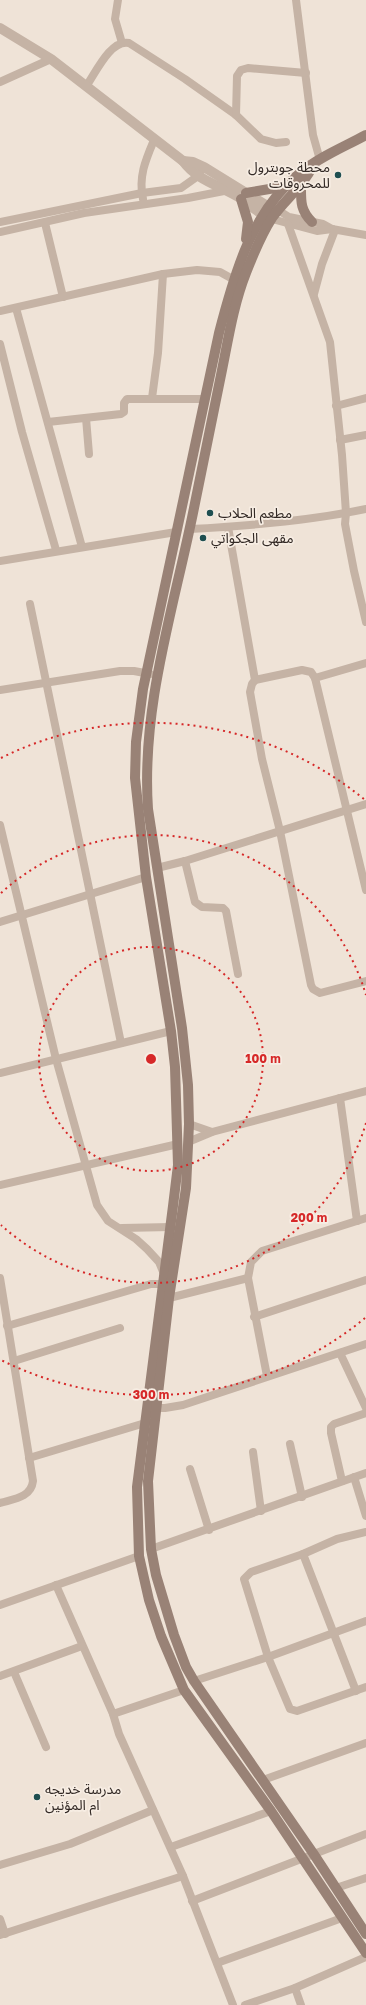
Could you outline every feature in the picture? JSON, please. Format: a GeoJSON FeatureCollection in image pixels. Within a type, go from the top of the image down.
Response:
{"type":"FeatureCollection","features":[{"type":"Feature","properties":{"kind":"main road"},"geometry":{"type":"LineString","coordinates":[[244,249],[287,186],[300,173],[316,162],[366,135]]}},
{"type":"Feature","properties":{"kind":"main road"},"geometry":{"type":"LineString","coordinates":[[316,162],[307,178],[270,213],[262,235],[238,282],[219,333],[146,674],[136,742],[135,778],[146,877],[171,1031],[175,1067],[178,1144],[178,1165],[171,1227],[137,1488],[139,1556],[149,1600],[161,1636],[184,1690],[271,1812],[366,1953]]}},
{"type":"Feature","properties":{"kind":"main road"},"geometry":{"type":"LineString","coordinates":[[301,184],[300,203],[302,209],[312,222]]}},
{"type":"Feature","properties":{"kind":"main road"},"geometry":{"type":"LineString","coordinates":[[287,186],[243,196],[248,222],[234,309],[190,530],[157,675],[151,716],[147,787],[150,827],[173,965],[186,1065],[189,1124],[186,1188],[169,1298],[148,1480],[151,1549],[162,1602],[186,1667],[194,1681],[313,1853],[366,1934]]}},
{"type":"Feature","properties":{"kind":"main road"},"geometry":{"type":"LineString","coordinates":[[192,460],[203,460]]}},
{"type":"Feature","properties":{"kind":"main road"},"geometry":{"type":"LineString","coordinates":[[175,1067],[186,1065]]}},
{"type":"Feature","properties":{"kind":"street"},"geometry":{"type":"LineString","coordinates":[[118,0],[115,19],[122,43]]}},
{"type":"Feature","properties":{"kind":"street"},"geometry":{"type":"LineString","coordinates":[[296,0],[316,162]]}},
{"type":"Feature","properties":{"kind":"street"},"geometry":{"type":"LineString","coordinates":[[0,28],[51,58],[87,85],[183,162],[189,170],[201,171],[288,224],[322,231],[333,229]]}},
{"type":"Feature","properties":{"kind":"street"},"geometry":{"type":"LineString","coordinates":[[87,85],[113,47],[122,43],[129,43],[185,79],[236,115],[261,139],[276,143],[286,142]]}},
{"type":"Feature","properties":{"kind":"street"},"geometry":{"type":"LineString","coordinates":[[0,82],[51,58]]}},
{"type":"Feature","properties":{"kind":"street"},"geometry":{"type":"LineString","coordinates":[[236,115],[237,76],[241,70],[248,68],[306,73]]}},
{"type":"Feature","properties":{"kind":"street"},"geometry":{"type":"LineString","coordinates":[[144,203],[142,193],[143,170],[154,140]]}},
{"type":"Feature","properties":{"kind":"street"},"geometry":{"type":"LineString","coordinates":[[0,232],[45,223],[83,209],[142,193],[181,188],[201,171]]}},
{"type":"Feature","properties":{"kind":"street"},"geometry":{"type":"LineString","coordinates":[[201,171],[224,191]]}},
{"type":"Feature","properties":{"kind":"street"},"geometry":{"type":"LineString","coordinates":[[0,222],[83,209],[188,198],[224,191],[243,196]]}},
{"type":"Feature","properties":{"kind":"street"},"geometry":{"type":"LineString","coordinates":[[270,213],[323,224],[333,229],[366,235]]}},
{"type":"Feature","properties":{"kind":"street"},"geometry":{"type":"LineString","coordinates":[[45,223],[63,297]]}},
{"type":"Feature","properties":{"kind":"street"},"geometry":{"type":"LineString","coordinates":[[288,224],[330,342],[334,364],[336,406],[346,513],[345,524],[366,622]]}},
{"type":"Feature","properties":{"kind":"street"},"geometry":{"type":"LineString","coordinates":[[314,295],[333,229]]}},
{"type":"Feature","properties":{"kind":"street"},"geometry":{"type":"LineString","coordinates":[[0,311],[163,274],[197,270],[220,272],[238,282]]}},
{"type":"Feature","properties":{"kind":"street"},"geometry":{"type":"LineString","coordinates":[[152,398],[158,353],[163,274]]}},
{"type":"Feature","properties":{"kind":"street"},"geometry":{"type":"LineString","coordinates":[[16,308],[82,547]]}},
{"type":"Feature","properties":{"kind":"street"},"geometry":{"type":"LineString","coordinates":[[0,344],[2,358],[22,432],[56,550]]}},
{"type":"Feature","properties":{"kind":"street"},"geometry":{"type":"LineString","coordinates":[[48,422],[123,413],[124,403],[127,399],[205,398]]}},
{"type":"Feature","properties":{"kind":"street"},"geometry":{"type":"LineString","coordinates":[[336,406],[366,398]]}},
{"type":"Feature","properties":{"kind":"street"},"geometry":{"type":"LineString","coordinates":[[86,418],[89,454]]}},
{"type":"Feature","properties":{"kind":"street"},"geometry":{"type":"LineString","coordinates":[[340,440],[366,435]]}},
{"type":"Feature","properties":{"kind":"street"},"geometry":{"type":"LineString","coordinates":[[190,530],[346,513],[366,509]]}},
{"type":"Feature","properties":{"kind":"street"},"geometry":{"type":"LineString","coordinates":[[228,527],[255,680],[251,687],[251,698],[262,758],[280,831],[311,985],[313,989],[320,993],[366,981]]}},
{"type":"Feature","properties":{"kind":"street"},"geometry":{"type":"LineString","coordinates":[[0,561],[56,550],[176,532]]}},
{"type":"Feature","properties":{"kind":"street"},"geometry":{"type":"LineString","coordinates":[[30,604],[48,682],[64,770],[121,1043]]}},
{"type":"Feature","properties":{"kind":"street"},"geometry":{"type":"LineString","coordinates":[[315,678],[366,663]]}},
{"type":"Feature","properties":{"kind":"street"},"geometry":{"type":"LineString","coordinates":[[255,680],[302,670],[312,672],[315,678],[366,890]]}},
{"type":"Feature","properties":{"kind":"street"},"geometry":{"type":"LineString","coordinates":[[0,690],[120,671],[134,671],[157,675]]}},
{"type":"Feature","properties":{"kind":"street"},"geometry":{"type":"LineString","coordinates":[[157,868],[185,861],[346,809],[366,804]]}},
{"type":"Feature","properties":{"kind":"street"},"geometry":{"type":"LineString","coordinates":[[0,825],[23,915],[56,1059],[100,1210],[108,1221],[136,1239],[152,1254],[163,1270],[163,1280],[7,1326]]}},
{"type":"Feature","properties":{"kind":"street"},"geometry":{"type":"LineString","coordinates":[[185,861],[195,902],[202,907],[223,908],[226,911],[238,974]]}},
{"type":"Feature","properties":{"kind":"street"},"geometry":{"type":"LineString","coordinates":[[0,922],[90,896],[146,877]]}},
{"type":"Feature","properties":{"kind":"street"},"geometry":{"type":"LineString","coordinates":[[0,1072],[171,1031]]}},
{"type":"Feature","properties":{"kind":"street"},"geometry":{"type":"LineString","coordinates":[[188,1142],[212,1132],[366,1091]]}},
{"type":"Feature","properties":{"kind":"street"},"geometry":{"type":"LineString","coordinates":[[340,1098],[357,1221]]}},
{"type":"Feature","properties":{"kind":"street"},"geometry":{"type":"LineString","coordinates":[[189,1124],[212,1132]]}},
{"type":"Feature","properties":{"kind":"street"},"geometry":{"type":"LineString","coordinates":[[0,1185],[86,1165],[124,1158],[178,1144]]}},
{"type":"Feature","properties":{"kind":"street"},"geometry":{"type":"LineString","coordinates":[[267,1376],[254,1317],[248,1278],[250,1262],[262,1251],[366,1218]]}},
{"type":"Feature","properties":{"kind":"street"},"geometry":{"type":"LineString","coordinates":[[121,1228],[171,1227]]}},
{"type":"Feature","properties":{"kind":"street"},"geometry":{"type":"LineString","coordinates":[[0,1278],[33,1481],[30,1490],[24,1496],[0,1503]]}},
{"type":"Feature","properties":{"kind":"street"},"geometry":{"type":"LineString","coordinates":[[169,1298],[248,1278]]}},
{"type":"Feature","properties":{"kind":"street"},"geometry":{"type":"LineString","coordinates":[[254,1317],[366,1280]]}},
{"type":"Feature","properties":{"kind":"street"},"geometry":{"type":"LineString","coordinates":[[14,1361],[120,1328]]}},
{"type":"Feature","properties":{"kind":"street"},"geometry":{"type":"LineString","coordinates":[[156,1408],[165,1408],[183,1404],[366,1344]]}},
{"type":"Feature","properties":{"kind":"street"},"geometry":{"type":"LineString","coordinates":[[340,1353],[366,1408]]}},
{"type":"Feature","properties":{"kind":"street"},"geometry":{"type":"LineString","coordinates":[[342,1481],[331,1427],[334,1424],[366,1413]]}},
{"type":"Feature","properties":{"kind":"street"},"geometry":{"type":"LineString","coordinates":[[29,1458],[145,1423]]}},
{"type":"Feature","properties":{"kind":"street"},"geometry":{"type":"LineString","coordinates":[[290,1444],[302,1497]]}},
{"type":"Feature","properties":{"kind":"street"},"geometry":{"type":"LineString","coordinates":[[253,1452],[261,1512]]}},
{"type":"Feature","properties":{"kind":"street"},"geometry":{"type":"LineString","coordinates":[[190,1469],[209,1530]]}},
{"type":"Feature","properties":{"kind":"street"},"geometry":{"type":"LineString","coordinates":[[151,1549],[261,1512],[366,1473]]}},
{"type":"Feature","properties":{"kind":"street"},"geometry":{"type":"LineString","coordinates":[[354,1477],[366,1516]]}},
{"type":"Feature","properties":{"kind":"street"},"geometry":{"type":"LineString","coordinates":[[366,1532],[337,1539],[303,1554],[251,1572],[244,1579],[268,1657],[290,1709],[297,1711],[366,1687]]}},
{"type":"Feature","properties":{"kind":"street"},"geometry":{"type":"LineString","coordinates":[[303,1554],[332,1633],[356,1690]]}},
{"type":"Feature","properties":{"kind":"street"},"geometry":{"type":"LineString","coordinates":[[0,1605],[139,1556]]}},
{"type":"Feature","properties":{"kind":"street"},"geometry":{"type":"LineString","coordinates":[[56,1585],[113,1714],[119,1734],[183,1876],[233,2005]]}},
{"type":"Feature","properties":{"kind":"street"},"geometry":{"type":"LineString","coordinates":[[194,1681],[268,1657],[366,1621]]}},
{"type":"Feature","properties":{"kind":"street"},"geometry":{"type":"LineString","coordinates":[[0,1676],[82,1646]]}},
{"type":"Feature","properties":{"kind":"street"},"geometry":{"type":"LineString","coordinates":[[14,1672],[46,1747]]}},
{"type":"Feature","properties":{"kind":"street"},"geometry":{"type":"LineString","coordinates":[[113,1714],[184,1690]]}},
{"type":"Feature","properties":{"kind":"street"},"geometry":{"type":"LineString","coordinates":[[263,1780],[366,1743]]}},
{"type":"Feature","properties":{"kind":"street"},"geometry":{"type":"LineString","coordinates":[[0,1865],[70,1844],[153,1810]]}},
{"type":"Feature","properties":{"kind":"street"},"geometry":{"type":"LineString","coordinates":[[170,1847],[271,1812]]}},
{"type":"Feature","properties":{"kind":"street"},"geometry":{"type":"LineString","coordinates":[[192,1901],[302,1857],[366,1834]]}},
{"type":"Feature","properties":{"kind":"street"},"geometry":{"type":"LineString","coordinates":[[0,1919],[3,1934],[183,1876]]}},
{"type":"Feature","properties":{"kind":"street"},"geometry":{"type":"LineString","coordinates":[[336,1888],[366,1878]]}},
{"type":"Feature","properties":{"kind":"street"},"geometry":{"type":"LineString","coordinates":[[217,1963],[342,1918]]}},
{"type":"Feature","properties":{"kind":"street"},"geometry":{"type":"LineString","coordinates":[[245,2005],[295,1988],[366,1957]]}},
{"type":"Feature","properties":{"kind":"street"},"geometry":{"type":"LineString","coordinates":[[295,1988],[301,2005]]}},
{"type":"Feature","properties":{"kind":"place","name":"محطة جوبترول للمحروقات"},"geometry":{"type":"Point","coordinates":[338,175]}},
{"type":"Feature","properties":{"kind":"place","name":"مطعم الحلاب"},"geometry":{"type":"Point","coordinates":[210,513]}},
{"type":"Feature","properties":{"kind":"place","name":"مقهى الجكواتي"},"geometry":{"type":"Point","coordinates":[203,538]}},
{"type":"Feature","properties":{"kind":"place","name":"مدرسة خديجه ام المؤنين"},"geometry":{"type":"Point","coordinates":[37,1797]}}]}
